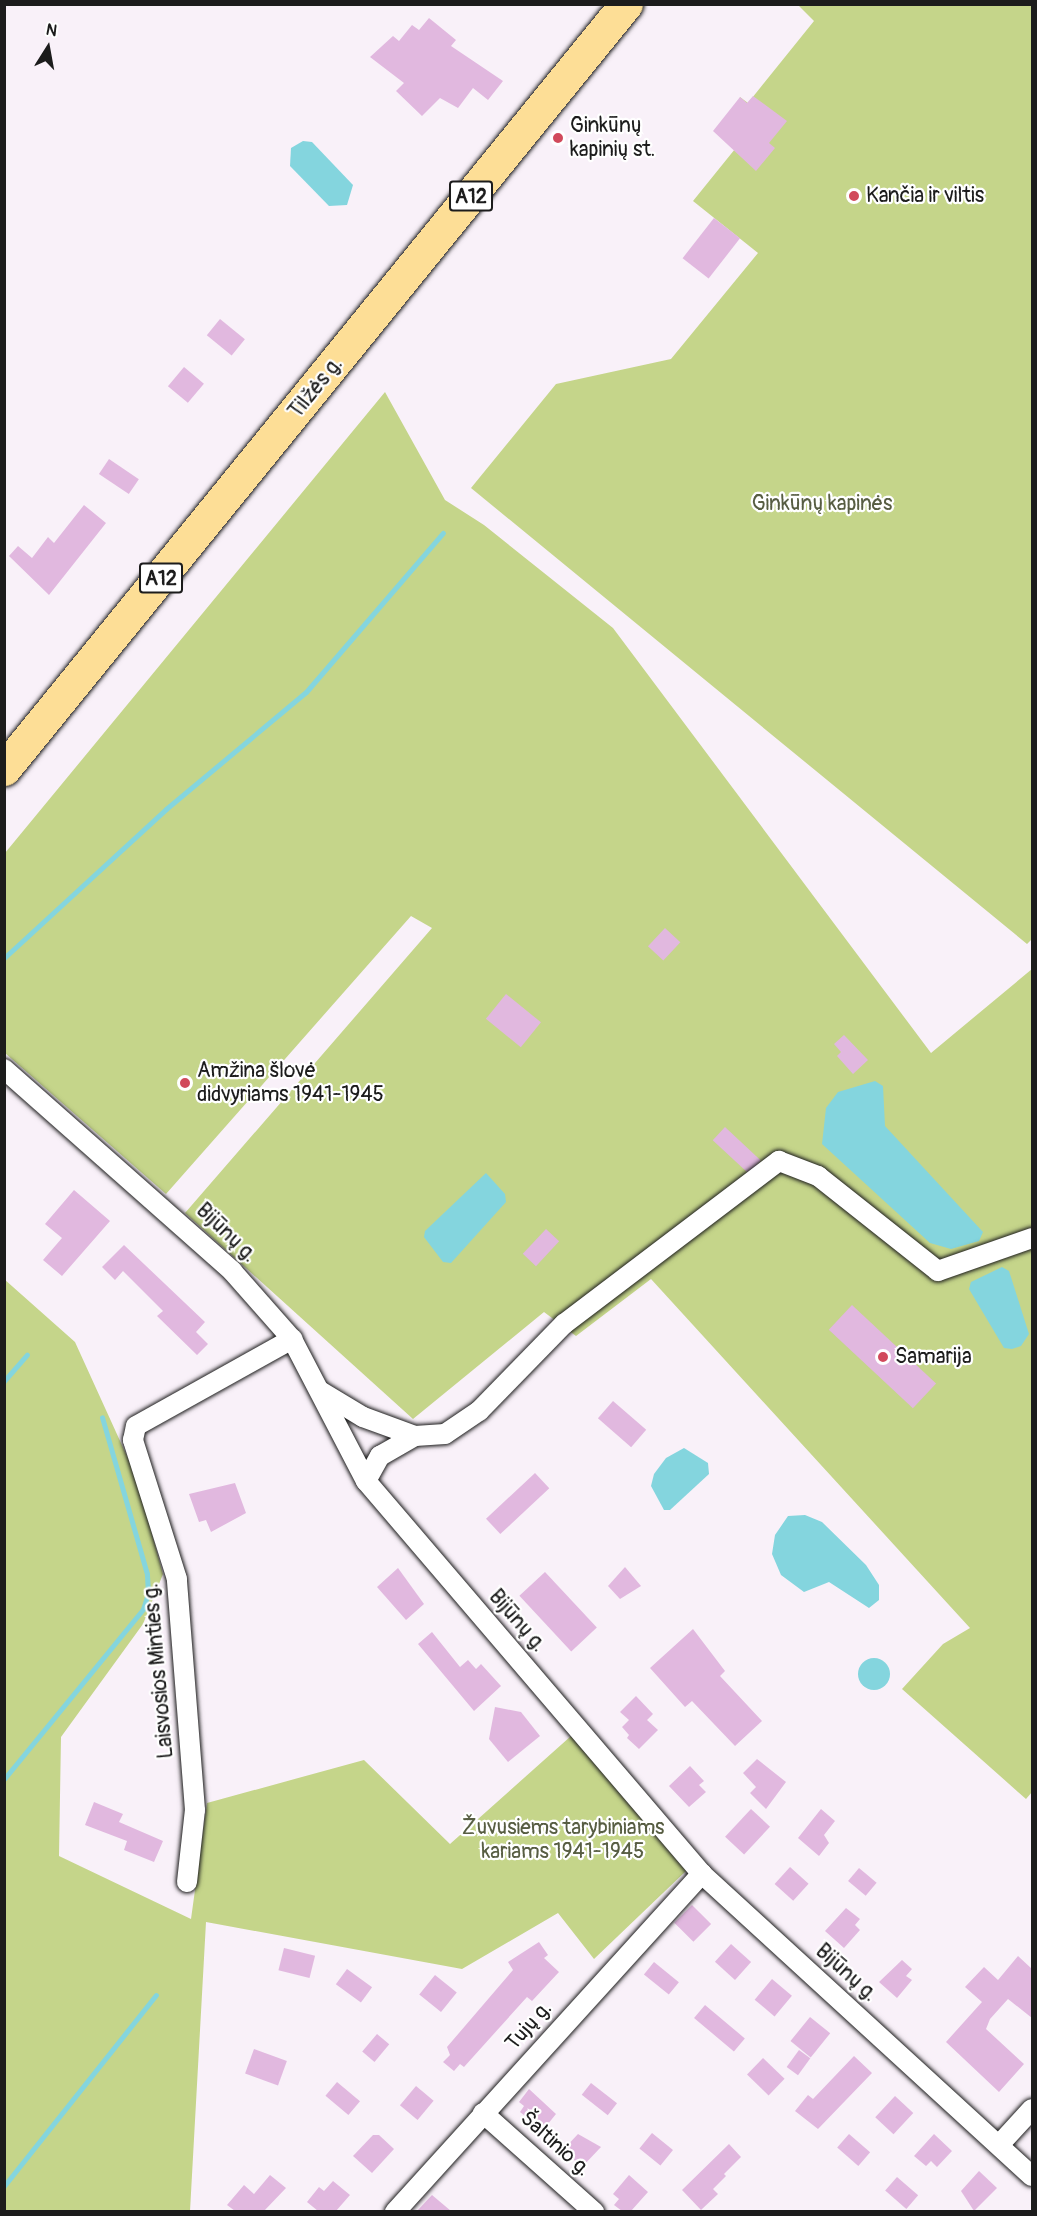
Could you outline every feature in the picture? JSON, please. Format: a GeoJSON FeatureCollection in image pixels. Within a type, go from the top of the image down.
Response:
{"type":"FeatureCollection","features":[{"type":"Feature","properties":{"kind":"highway","name":"Tilžės g."},"geometry":{"type":"LineString","coordinates":[[4,769],[626,4]]}},
{"type":"Feature","properties":{"kind":"street","name":"Bijūnų g."},"geometry":{"type":"LineString","coordinates":[[4,1069],[232,1271],[292,1339],[366,1481],[702,1874],[1032,2176]]}},
{"type":"Feature","properties":{"kind":"street"},"geometry":{"type":"LineString","coordinates":[[320,1391],[363,1417],[415,1436],[445,1434],[479,1411],[564,1324],[779,1161],[818,1176],[938,1271],[1032,1238]]}},
{"type":"Feature","properties":{"kind":"street","name":"Laisvosios Minties g."},"geometry":{"type":"LineString","coordinates":[[187,1882],[195,1810],[177,1579],[133,1440],[136,1426],[292,1339]]}},
{"type":"Feature","properties":{"kind":"street"},"geometry":{"type":"LineString","coordinates":[[366,1481],[380,1456],[415,1436]]}},
{"type":"Feature","properties":{"kind":"street","name":"Tujų g."},"geometry":{"type":"LineString","coordinates":[[395,2211],[702,1874]]}},
{"type":"Feature","properties":{"kind":"street"},"geometry":{"type":"LineString","coordinates":[[999,2145],[1032,2109]]}},
{"type":"Feature","properties":{"kind":"street","name":"Šaltinio g."},"geometry":{"type":"LineString","coordinates":[[483,2113],[594,2211]]}},
{"type":"Feature","properties":{"kind":"green space","name":"Ginkūnų kapinės"},"geometry":{"type":"Polygon","coordinates":[[[798,5],[1032,5],[1032,939],[1027,944],[471,488],[556,384],[671,359],[758,253],[693,201],[735,149],[740,97],[748,103],[814,21],[798,5]]]}},
{"type":"Feature","properties":{"kind":"green space"},"geometry":{"type":"Polygon","coordinates":[[[385,392],[445,500],[484,525],[613,628],[931,1053],[1032,969],[1032,1792],[1026,1799],[902,1689],[943,1644],[970,1628],[651,1279],[576,1336],[544,1312],[413,1419],[185,1213],[432,928],[411,916],[166,1194],[5,1053],[5,853],[385,392]]]}},
{"type":"Feature","properties":{"kind":"green space","name":"Žuvusiems tarybiniams kariams 1941-1945"},"geometry":{"type":"Polygon","coordinates":[[[4,1279],[75,1342],[136,1476],[163,1574],[143,1624],[61,1737],[59,1856],[191,1919],[207,1803],[364,1760],[450,1844],[571,1736],[686,1871],[594,1959],[558,1913],[462,1969],[206,1922],[190,2211],[5,2211],[4,1279]]]}},
{"type":"Feature","properties":{"kind":"water"},"geometry":{"type":"Polygon","coordinates":[[[303,141],[312,142],[353,185],[347,205],[329,206],[290,166],[291,148],[303,141]]]}},
{"type":"Feature","properties":{"kind":"water"},"geometry":{"type":"Polygon","coordinates":[[[875,1081],[883,1086],[885,1126],[983,1232],[979,1241],[951,1249],[930,1243],[822,1144],[826,1108],[838,1092],[875,1081]]]}},
{"type":"Feature","properties":{"kind":"water"},"geometry":{"type":"Polygon","coordinates":[[[486,1173],[505,1194],[506,1202],[451,1263],[443,1262],[424,1237],[425,1231],[486,1173]]]}},
{"type":"Feature","properties":{"kind":"water"},"geometry":{"type":"Polygon","coordinates":[[[1002,1267],[1009,1271],[1029,1334],[1021,1346],[1012,1349],[1004,1348],[969,1289],[971,1282],[1002,1267]]]}},
{"type":"Feature","properties":{"kind":"water"},"geometry":{"type":"Polygon","coordinates":[[[684,1448],[708,1463],[709,1474],[670,1510],[664,1510],[651,1486],[654,1474],[666,1458],[684,1448]]]}},
{"type":"Feature","properties":{"kind":"water"},"geometry":{"type":"Polygon","coordinates":[[[805,1515],[822,1522],[866,1565],[879,1585],[879,1600],[869,1608],[829,1582],[804,1592],[781,1575],[772,1554],[775,1535],[788,1516],[805,1515]]]}},
{"type":"Feature","properties":{"kind":"water"},"geometry":{"type":"Polygon","coordinates":[[[874,1658],[885,1663],[890,1674],[885,1685],[874,1690],[863,1685],[858,1674],[863,1663],[874,1658]]]}},
{"type":"Feature","properties":{"kind":"building"},"geometry":{"type":"Polygon","coordinates":[[[429,18],[456,40],[451,46],[503,81],[488,100],[473,88],[458,108],[440,98],[422,116],[396,91],[404,83],[370,57],[393,36],[399,41],[412,25],[419,30],[429,18]]]}},
{"type":"Feature","properties":{"kind":"building"},"geometry":{"type":"Polygon","coordinates":[[[753,96],[787,121],[769,143],[775,148],[756,171],[713,131],[740,97],[747,103],[753,96]]]}},
{"type":"Feature","properties":{"kind":"building"},"geometry":{"type":"Polygon","coordinates":[[[714,218],[740,238],[709,279],[683,258],[714,218]]]}},
{"type":"Feature","properties":{"kind":"building"},"geometry":{"type":"Polygon","coordinates":[[[220,319],[245,339],[232,355],[207,335],[220,319]]]}},
{"type":"Feature","properties":{"kind":"building"},"geometry":{"type":"Polygon","coordinates":[[[184,367],[204,384],[188,403],[168,386],[184,367]]]}},
{"type":"Feature","properties":{"kind":"building"},"geometry":{"type":"Polygon","coordinates":[[[109,459],[139,479],[129,494],[99,474],[109,459]]]}},
{"type":"Feature","properties":{"kind":"building"},"geometry":{"type":"Polygon","coordinates":[[[84,505],[106,523],[49,595],[9,556],[18,546],[32,558],[48,537],[54,543],[84,505]]]}},
{"type":"Feature","properties":{"kind":"building"},"geometry":{"type":"Polygon","coordinates":[[[665,928],[680,942],[663,961],[648,946],[665,928]]]}},
{"type":"Feature","properties":{"kind":"building"},"geometry":{"type":"Polygon","coordinates":[[[506,994],[541,1022],[521,1047],[486,1019],[506,994]]]}},
{"type":"Feature","properties":{"kind":"building"},"geometry":{"type":"Polygon","coordinates":[[[844,1035],[868,1060],[853,1074],[837,1056],[841,1052],[834,1044],[844,1035]]]}},
{"type":"Feature","properties":{"kind":"building"},"geometry":{"type":"Polygon","coordinates":[[[725,1127],[761,1160],[749,1174],[713,1140],[725,1127]]]}},
{"type":"Feature","properties":{"kind":"building"},"geometry":{"type":"Polygon","coordinates":[[[74,1190],[110,1221],[62,1276],[43,1260],[62,1238],[45,1224],[74,1190]]]}},
{"type":"Feature","properties":{"kind":"building"},"geometry":{"type":"Polygon","coordinates":[[[546,1229],[559,1241],[536,1266],[523,1254],[546,1229]]]}},
{"type":"Feature","properties":{"kind":"building"},"geometry":{"type":"Polygon","coordinates":[[[124,1245],[205,1322],[196,1332],[208,1344],[197,1355],[157,1316],[163,1311],[123,1271],[115,1280],[102,1267],[124,1245]]]}},
{"type":"Feature","properties":{"kind":"building","name":"Samarija"},"geometry":{"type":"Polygon","coordinates":[[[852,1305],[936,1383],[913,1408],[829,1330],[852,1305]]]}},
{"type":"Feature","properties":{"kind":"building"},"geometry":{"type":"Polygon","coordinates":[[[613,1401],[646,1430],[631,1447],[598,1418],[613,1401]]]}},
{"type":"Feature","properties":{"kind":"building"},"geometry":{"type":"Polygon","coordinates":[[[535,1473],[549,1488],[500,1534],[486,1519],[535,1473]]]}},
{"type":"Feature","properties":{"kind":"building"},"geometry":{"type":"Polygon","coordinates":[[[235,1483],[246,1513],[211,1532],[206,1520],[199,1522],[189,1494],[235,1483]]]}},
{"type":"Feature","properties":{"kind":"building"},"geometry":{"type":"Polygon","coordinates":[[[625,1567],[641,1586],[620,1599],[608,1586],[625,1567]]]}},
{"type":"Feature","properties":{"kind":"building"},"geometry":{"type":"Polygon","coordinates":[[[398,1568],[424,1604],[406,1620],[377,1587],[398,1568]]]}},
{"type":"Feature","properties":{"kind":"building"},"geometry":{"type":"Polygon","coordinates":[[[545,1572],[597,1628],[571,1651],[519,1596],[545,1572]]]}},
{"type":"Feature","properties":{"kind":"building"},"geometry":{"type":"Polygon","coordinates":[[[693,1629],[725,1671],[720,1676],[762,1721],[735,1746],[692,1701],[685,1707],[650,1668],[693,1629]]]}},
{"type":"Feature","properties":{"kind":"building"},"geometry":{"type":"Polygon","coordinates":[[[432,1632],[460,1667],[468,1660],[476,1669],[481,1664],[501,1686],[474,1711],[418,1644],[432,1632]]]}},
{"type":"Feature","properties":{"kind":"building"},"geometry":{"type":"Polygon","coordinates":[[[636,1696],[653,1714],[647,1720],[658,1730],[639,1749],[627,1738],[629,1735],[622,1727],[629,1720],[620,1712],[636,1696]]]}},
{"type":"Feature","properties":{"kind":"building"},"geometry":{"type":"Polygon","coordinates":[[[495,1707],[521,1712],[540,1736],[508,1762],[489,1739],[495,1707]]]}},
{"type":"Feature","properties":{"kind":"building"},"geometry":{"type":"Polygon","coordinates":[[[757,1759],[786,1782],[766,1809],[750,1793],[756,1787],[743,1773],[757,1759]]]}},
{"type":"Feature","properties":{"kind":"building"},"geometry":{"type":"Polygon","coordinates":[[[690,1766],[704,1781],[699,1785],[706,1792],[689,1807],[669,1786],[690,1766]]]}},
{"type":"Feature","properties":{"kind":"building"},"geometry":{"type":"Polygon","coordinates":[[[94,1802],[123,1814],[119,1822],[163,1841],[154,1862],[124,1850],[127,1841],[85,1825],[94,1802]]]}},
{"type":"Feature","properties":{"kind":"building"},"geometry":{"type":"Polygon","coordinates":[[[751,1809],[770,1827],[744,1855],[725,1837],[751,1809]]]}},
{"type":"Feature","properties":{"kind":"building"},"geometry":{"type":"Polygon","coordinates":[[[821,1809],[835,1821],[824,1835],[829,1843],[819,1856],[798,1838],[821,1809]]]}},
{"type":"Feature","properties":{"kind":"building"},"geometry":{"type":"Polygon","coordinates":[[[790,1867],[809,1884],[793,1901],[775,1884],[790,1867]]]}},
{"type":"Feature","properties":{"kind":"building"},"geometry":{"type":"Polygon","coordinates":[[[859,1868],[877,1883],[866,1896],[848,1881],[859,1868]]]}},
{"type":"Feature","properties":{"kind":"building"},"geometry":{"type":"Polygon","coordinates":[[[692,1905],[711,1924],[693,1942],[674,1923],[692,1905]]]}},
{"type":"Feature","properties":{"kind":"building"},"geometry":{"type":"Polygon","coordinates":[[[846,1908],[860,1919],[855,1925],[860,1930],[844,1948],[825,1931],[846,1908]]]}},
{"type":"Feature","properties":{"kind":"building"},"geometry":{"type":"Polygon","coordinates":[[[539,1942],[548,1955],[544,1958],[559,1972],[532,2001],[527,1997],[464,2067],[460,2064],[454,2071],[443,2062],[450,2055],[447,2047],[513,1970],[508,1962],[539,1942]]]}},
{"type":"Feature","properties":{"kind":"building"},"geometry":{"type":"Polygon","coordinates":[[[731,1944],[751,1962],[735,1980],[715,1962],[731,1944]]]}},
{"type":"Feature","properties":{"kind":"building"},"geometry":{"type":"Polygon","coordinates":[[[284,1948],[315,1956],[309,1978],[278,1970],[284,1948]]]}},
{"type":"Feature","properties":{"kind":"building"},"geometry":{"type":"Polygon","coordinates":[[[1018,1956],[1032,1969],[1032,2018],[1008,1999],[990,2019],[986,2029],[1024,2064],[999,2092],[946,2042],[982,2002],[965,1987],[984,1967],[998,1980],[1018,1956]]]}},
{"type":"Feature","properties":{"kind":"building"},"geometry":{"type":"Polygon","coordinates":[[[902,1960],[912,1969],[906,1976],[912,1980],[897,1998],[879,1982],[902,1960]]]}},
{"type":"Feature","properties":{"kind":"building"},"geometry":{"type":"Polygon","coordinates":[[[654,1962],[679,1982],[669,1995],[644,1974],[654,1962]]]}},
{"type":"Feature","properties":{"kind":"building"},"geometry":{"type":"Polygon","coordinates":[[[347,1969],[372,1987],[361,2003],[336,1984],[347,1969]]]}},
{"type":"Feature","properties":{"kind":"building"},"geometry":{"type":"Polygon","coordinates":[[[435,1975],[457,1993],[441,2012],[419,1994],[435,1975]]]}},
{"type":"Feature","properties":{"kind":"building"},"geometry":{"type":"Polygon","coordinates":[[[772,1979],[792,1996],[775,2016],[755,2000],[772,1979]]]}},
{"type":"Feature","properties":{"kind":"building"},"geometry":{"type":"Polygon","coordinates":[[[705,2005],[745,2038],[734,2051],[694,2018],[705,2005]]]}},
{"type":"Feature","properties":{"kind":"building"},"geometry":{"type":"Polygon","coordinates":[[[810,2017],[830,2033],[811,2057],[790,2041],[810,2017]]]}},
{"type":"Feature","properties":{"kind":"building"},"geometry":{"type":"Polygon","coordinates":[[[377,2034],[389,2044],[374,2062],[362,2052],[377,2034]]]}},
{"type":"Feature","properties":{"kind":"building"},"geometry":{"type":"Polygon","coordinates":[[[254,2049],[287,2061],[278,2085],[245,2073],[254,2049]]]}},
{"type":"Feature","properties":{"kind":"building"},"geometry":{"type":"Polygon","coordinates":[[[799,2050],[810,2058],[798,2075],[787,2067],[799,2050]]]}},
{"type":"Feature","properties":{"kind":"building"},"geometry":{"type":"Polygon","coordinates":[[[854,2056],[872,2073],[818,2129],[795,2111],[808,2095],[813,2099],[854,2056]]]}},
{"type":"Feature","properties":{"kind":"building"},"geometry":{"type":"Polygon","coordinates":[[[763,2058],[785,2079],[769,2095],[747,2075],[763,2058]]]}},
{"type":"Feature","properties":{"kind":"building"},"geometry":{"type":"Polygon","coordinates":[[[337,2082],[360,2101],[348,2115],[325,2096],[337,2082]]]}},
{"type":"Feature","properties":{"kind":"building"},"geometry":{"type":"Polygon","coordinates":[[[591,2083],[617,2103],[608,2115],[582,2095],[591,2083]]]}},
{"type":"Feature","properties":{"kind":"building"},"geometry":{"type":"Polygon","coordinates":[[[416,2086],[434,2101],[418,2120],[400,2105],[416,2086]]]}},
{"type":"Feature","properties":{"kind":"building"},"geometry":{"type":"Polygon","coordinates":[[[529,2089],[556,2114],[543,2130],[520,2112],[524,2106],[519,2102],[529,2089]]]}},
{"type":"Feature","properties":{"kind":"building"},"geometry":{"type":"Polygon","coordinates":[[[895,2096],[913,2113],[894,2134],[875,2117],[895,2096]]]}},
{"type":"Feature","properties":{"kind":"building"},"geometry":{"type":"Polygon","coordinates":[[[652,2133],[673,2150],[660,2166],[639,2149],[652,2133]]]}},
{"type":"Feature","properties":{"kind":"building"},"geometry":{"type":"Polygon","coordinates":[[[578,2134],[601,2147],[582,2167],[563,2150],[578,2134]]]}},
{"type":"Feature","properties":{"kind":"building"},"geometry":{"type":"Polygon","coordinates":[[[849,2134],[870,2152],[858,2166],[837,2148],[849,2134]]]}},
{"type":"Feature","properties":{"kind":"building"},"geometry":{"type":"Polygon","coordinates":[[[934,2134],[952,2151],[937,2167],[931,2161],[926,2166],[914,2156],[934,2134]]]}},
{"type":"Feature","properties":{"kind":"building"},"geometry":{"type":"Polygon","coordinates":[[[373,2135],[379,2135],[394,2149],[372,2173],[353,2156],[373,2135]]]}},
{"type":"Feature","properties":{"kind":"building"},"geometry":{"type":"Polygon","coordinates":[[[729,2144],[741,2157],[713,2189],[718,2194],[701,2210],[682,2190],[729,2144]]]}},
{"type":"Feature","properties":{"kind":"building"},"geometry":{"type":"Polygon","coordinates":[[[979,2171],[997,2188],[974,2211],[961,2191],[979,2171]]]}},
{"type":"Feature","properties":{"kind":"building"},"geometry":{"type":"Polygon","coordinates":[[[270,2175],[286,2188],[264,2211],[235,2211],[227,2205],[244,2185],[254,2194],[270,2175]]]}},
{"type":"Feature","properties":{"kind":"building"},"geometry":{"type":"Polygon","coordinates":[[[629,2175],[648,2192],[631,2211],[622,2211],[614,2205],[619,2199],[613,2194],[629,2175]]]}},
{"type":"Feature","properties":{"kind":"building"},"geometry":{"type":"Polygon","coordinates":[[[897,2177],[918,2195],[906,2209],[885,2191],[897,2177]]]}},
{"type":"Feature","properties":{"kind":"building"},"geometry":{"type":"Polygon","coordinates":[[[333,2181],[350,2195],[336,2211],[318,2211],[307,2202],[319,2187],[324,2191],[333,2181]]]}},
{"type":"Feature","properties":{"kind":"building"},"geometry":{"type":"Polygon","coordinates":[[[432,2195],[451,2211],[417,2211],[432,2195]]]}},
{"type":"Feature","properties":{"kind":"waterway"},"geometry":{"type":"LineString","coordinates":[[4,958],[166,809],[306,692],[443,533]]}},
{"type":"Feature","properties":{"kind":"waterway"},"geometry":{"type":"LineString","coordinates":[[4,1381],[27,1355]]}},
{"type":"Feature","properties":{"kind":"waterway"},"geometry":{"type":"LineString","coordinates":[[4,1779],[143,1609],[148,1594],[147,1574],[102,1417]]}},
{"type":"Feature","properties":{"kind":"waterway"},"geometry":{"type":"LineString","coordinates":[[4,2186],[156,1995]]}},
{"type":"Feature","properties":{"kind":"place","name":"Ginkūnų kapinių st."},"geometry":{"type":"Point","coordinates":[558,138]}},
{"type":"Feature","properties":{"kind":"place","name":"Kančia ir viltis"},"geometry":{"type":"Point","coordinates":[854,196]}},
{"type":"Feature","properties":{"kind":"place","name":"Amžina šlovė didvyriams 1941-1945"},"geometry":{"type":"Point","coordinates":[185,1083]}},
{"type":"Feature","properties":{"kind":"place","name":"Samarija"},"geometry":{"type":"Point","coordinates":[883,1357]}}]}
